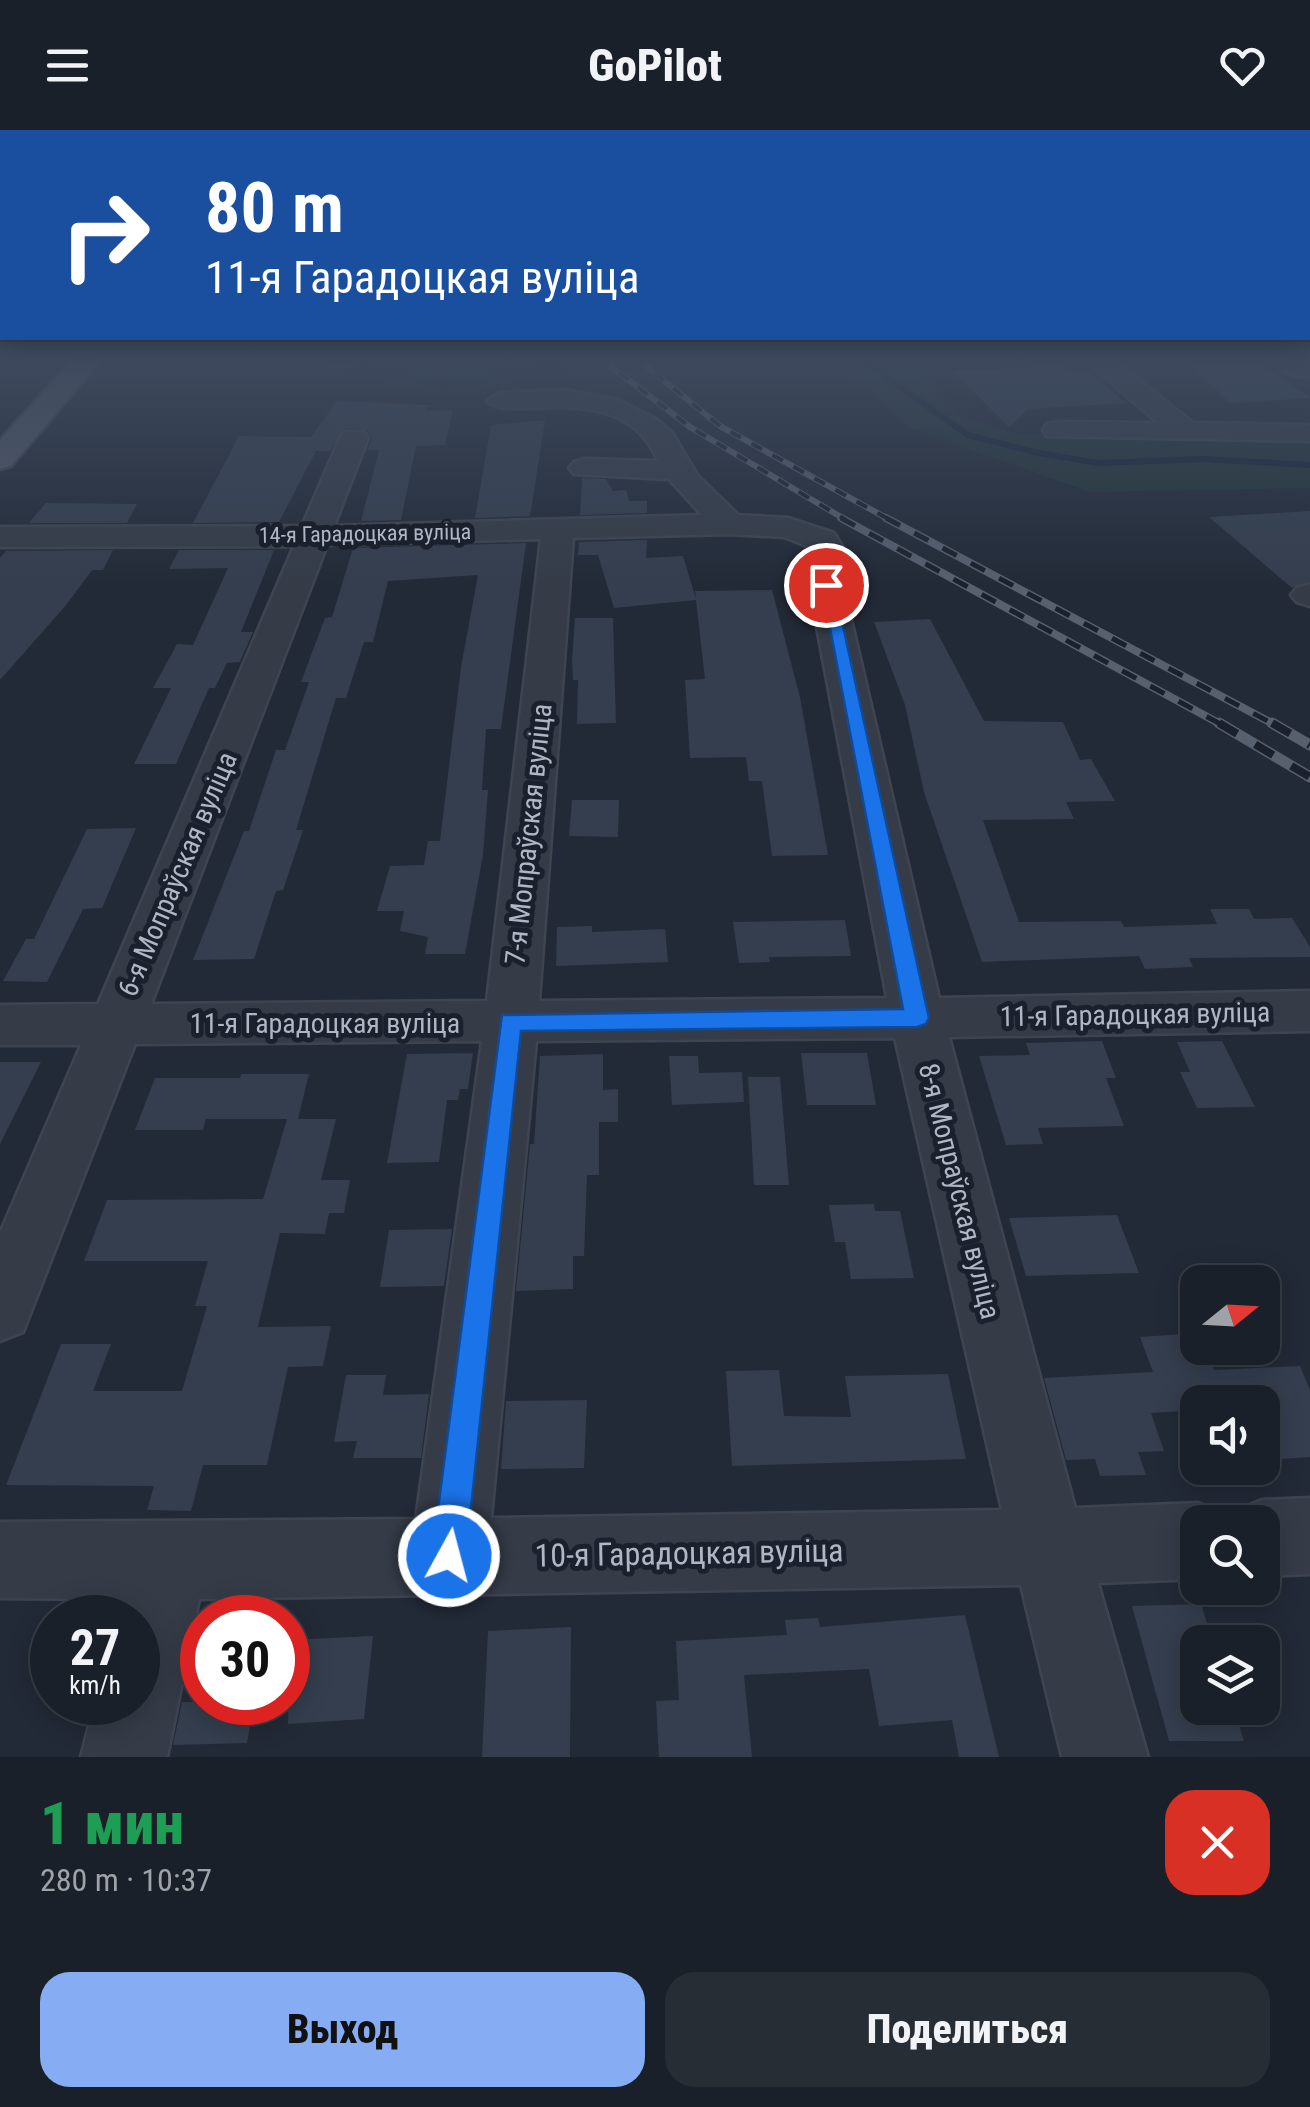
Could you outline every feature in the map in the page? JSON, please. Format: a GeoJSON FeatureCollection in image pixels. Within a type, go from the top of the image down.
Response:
{"type":"FeatureCollection","features":[{"type":"Feature","properties":{"kind":"street"},"geometry":{"type":"LineString","coordinates":[[655,434],[662,439],[677,470],[729,524]]}},
{"type":"Feature","properties":{"kind":"street","name":"6-я Мопраўская вуліца"},"geometry":{"type":"LineString","coordinates":[[0,1310],[354,438]]}},
{"type":"Feature","properties":{"kind":"street"},"geometry":{"type":"LineString","coordinates":[[584,468],[677,470]]}},
{"type":"Feature","properties":{"kind":"street","name":"14-я Гарадоцкая вуліца"},"geometry":{"type":"LineString","coordinates":[[0,536],[317,536],[729,524]]}},
{"type":"Feature","properties":{"kind":"street","name":"8-я Мопраўская вуліца"},"geometry":{"type":"LineString","coordinates":[[729,524],[788,528],[822,540],[834,559],[826,585],[917,1018],[1048,1547],[1079,1648],[1105,1757]]}},
{"type":"Feature","properties":{"kind":"street","name":"7-я Мопраўская вуліца"},"geometry":{"type":"LineString","coordinates":[[449,1556],[510,1022],[558,528]]}},
{"type":"Feature","properties":{"kind":"street","name":"11-я Гарадоцкая вуліца"},"geometry":{"type":"LineString","coordinates":[[0,1025],[1310,1011]]}},
{"type":"Feature","properties":{"kind":"street"},"geometry":{"type":"LineString","coordinates":[[1280,1537],[1310,1536]]}},
{"type":"Feature","properties":{"kind":"street","name":"10-я Гарадоцкая вуліца"},"geometry":{"type":"LineString","coordinates":[[0,1560],[168,1561],[1180,1542]]}},
{"type":"Feature","properties":{"kind":"street"},"geometry":{"type":"LineString","coordinates":[[160,1597],[168,1561]]}},
{"type":"Feature","properties":{"kind":"street"},"geometry":{"type":"LineString","coordinates":[[124,1757],[131,1725]]}},
{"type":"Feature","properties":{"kind":"shaded area"},"geometry":{"type":"Polygon","coordinates":[[[927,434],[1310,436],[1310,488],[1090,492],[927,434]]]}},
{"type":"Feature","properties":{"kind":"building"},"geometry":{"type":"Polygon","coordinates":[[[340,434],[330,451],[316,451],[279,522],[193,523],[239,436],[340,434]]]}},
{"type":"Feature","properties":{"kind":"building"},"geometry":{"type":"Polygon","coordinates":[[[369,434],[448,434],[445,445],[416,446],[401,520],[361,521],[379,450],[367,450],[372,439],[369,434]]]}},
{"type":"Feature","properties":{"kind":"building"},"geometry":{"type":"Polygon","coordinates":[[[489,434],[543,434],[530,516],[475,518],[489,434]]]}},
{"type":"Feature","properties":{"kind":"building"},"geometry":{"type":"Polygon","coordinates":[[[582,478],[606,479],[613,491],[626,490],[629,501],[647,501],[647,513],[580,515],[582,478]]]}},
{"type":"Feature","properties":{"kind":"building"},"geometry":{"type":"Polygon","coordinates":[[[46,503],[137,504],[127,523],[29,523],[46,503]]]}},
{"type":"Feature","properties":{"kind":"building"},"geometry":{"type":"Polygon","coordinates":[[[1310,511],[1310,581],[1292,588],[1209,517],[1310,511]]]}},
{"type":"Feature","properties":{"kind":"building"},"geometry":{"type":"Polygon","coordinates":[[[647,540],[646,558],[683,556],[696,599],[695,591],[772,590],[800,697],[828,855],[772,856],[762,781],[749,781],[746,757],[690,758],[685,680],[705,679],[696,600],[614,608],[598,555],[578,555],[579,542],[647,540]]]}},
{"type":"Feature","properties":{"kind":"building"},"geometry":{"type":"Polygon","coordinates":[[[526,543],[501,729],[486,729],[482,790],[488,790],[483,855],[465,954],[425,954],[428,937],[400,931],[404,911],[377,911],[390,866],[424,865],[428,841],[440,841],[461,667],[478,575],[388,581],[373,642],[364,642],[346,698],[336,698],[296,830],[303,830],[283,890],[276,891],[254,959],[193,960],[244,831],[249,831],[276,750],[285,750],[309,682],[301,682],[325,618],[332,617],[353,548],[526,543]]]}},
{"type":"Feature","properties":{"kind":"building"},"geometry":{"type":"Polygon","coordinates":[[[113,550],[103,570],[92,570],[0,680],[0,558],[6,551],[113,550]]]}},
{"type":"Feature","properties":{"kind":"building"},"geometry":{"type":"Polygon","coordinates":[[[179,550],[274,550],[241,632],[253,632],[240,662],[227,663],[215,688],[209,688],[176,764],[134,764],[171,688],[153,688],[177,644],[193,645],[228,568],[169,569],[179,550]]]}},
{"type":"Feature","properties":{"kind":"building"},"geometry":{"type":"Polygon","coordinates":[[[575,618],[613,618],[616,723],[577,724],[578,680],[573,680],[572,661],[575,618]]]}},
{"type":"Feature","properties":{"kind":"building"},"geometry":{"type":"Polygon","coordinates":[[[930,619],[984,721],[1063,722],[1080,760],[1091,759],[1115,801],[1066,802],[1074,819],[983,820],[1019,922],[1121,921],[1124,927],[1217,924],[1210,909],[1249,909],[1254,919],[1292,918],[1310,947],[1310,957],[1189,958],[1193,967],[1145,969],[1139,956],[982,962],[924,792],[905,705],[874,622],[930,619]]]}},
{"type":"Feature","properties":{"kind":"building"},"geometry":{"type":"Polygon","coordinates":[[[572,800],[619,800],[618,837],[569,836],[572,800]]]}},
{"type":"Feature","properties":{"kind":"building"},"geometry":{"type":"Polygon","coordinates":[[[136,828],[102,908],[83,909],[47,982],[3,981],[26,939],[34,939],[87,829],[136,828]]]}},
{"type":"Feature","properties":{"kind":"building"},"geometry":{"type":"Polygon","coordinates":[[[845,920],[851,956],[769,957],[770,962],[739,963],[733,922],[845,920]]]}},
{"type":"Feature","properties":{"kind":"building"},"geometry":{"type":"Polygon","coordinates":[[[592,926],[592,932],[665,929],[668,962],[556,966],[557,927],[592,926]]]}},
{"type":"Feature","properties":{"kind":"building"},"geometry":{"type":"Polygon","coordinates":[[[1102,1041],[1116,1078],[1106,1078],[1124,1126],[1038,1128],[1043,1144],[1006,1145],[979,1056],[1030,1055],[1026,1043],[1102,1041]]]}},
{"type":"Feature","properties":{"kind":"building"},"geometry":{"type":"Polygon","coordinates":[[[1222,1041],[1255,1107],[1197,1108],[1180,1072],[1190,1072],[1177,1042],[1222,1041]]]}},
{"type":"Feature","properties":{"kind":"building"},"geometry":{"type":"Polygon","coordinates":[[[473,1053],[468,1089],[460,1089],[458,1100],[447,1100],[439,1162],[387,1163],[407,1054],[473,1053]]]}},
{"type":"Feature","properties":{"kind":"building"},"geometry":{"type":"Polygon","coordinates":[[[801,1053],[867,1053],[876,1105],[807,1105],[801,1053]]]}},
{"type":"Feature","properties":{"kind":"building"},"geometry":{"type":"Polygon","coordinates":[[[603,1054],[603,1090],[618,1089],[618,1122],[599,1122],[599,1175],[587,1175],[584,1256],[573,1256],[573,1289],[516,1291],[540,1056],[603,1054]]]}},
{"type":"Feature","properties":{"kind":"building"},"geometry":{"type":"Polygon","coordinates":[[[669,1056],[698,1056],[699,1073],[742,1072],[744,1102],[672,1105],[669,1056]]]}},
{"type":"Feature","properties":{"kind":"building"},"geometry":{"type":"Polygon","coordinates":[[[0,1062],[41,1062],[0,1144],[0,1062]]]}},
{"type":"Feature","properties":{"kind":"building"},"geometry":{"type":"Polygon","coordinates":[[[241,1074],[309,1074],[298,1119],[336,1119],[321,1180],[350,1180],[344,1213],[329,1213],[325,1234],[280,1233],[258,1327],[331,1326],[323,1366],[288,1367],[267,1465],[203,1465],[191,1511],[147,1510],[154,1486],[6,1485],[61,1344],[111,1344],[93,1391],[182,1391],[207,1306],[195,1306],[208,1261],[84,1261],[107,1200],[263,1199],[287,1119],[206,1119],[203,1130],[135,1130],[155,1078],[240,1078],[241,1074]]]}},
{"type":"Feature","properties":{"kind":"building"},"geometry":{"type":"Polygon","coordinates":[[[748,1077],[780,1077],[789,1185],[754,1185],[748,1077]]]}},
{"type":"Feature","properties":{"kind":"building"},"geometry":{"type":"Polygon","coordinates":[[[874,1204],[875,1211],[900,1211],[914,1278],[851,1279],[845,1242],[835,1242],[829,1205],[874,1204]]]}},
{"type":"Feature","properties":{"kind":"building"},"geometry":{"type":"Polygon","coordinates":[[[1117,1215],[1139,1273],[1026,1276],[1009,1218],[1117,1215]]]}},
{"type":"Feature","properties":{"kind":"building"},"geometry":{"type":"Polygon","coordinates":[[[452,1229],[444,1286],[380,1287],[389,1230],[452,1229]]]}},
{"type":"Feature","properties":{"kind":"building"},"geometry":{"type":"Polygon","coordinates":[[[1180,1334],[1180,1365],[1212,1365],[1214,1370],[1300,1366],[1310,1390],[1310,1457],[1281,1459],[1280,1385],[1180,1385],[1180,1411],[1151,1413],[1164,1451],[1138,1452],[1146,1475],[1100,1476],[1095,1459],[1066,1460],[1044,1378],[1153,1372],[1140,1337],[1180,1334]]]}},
{"type":"Feature","properties":{"kind":"building"},"geometry":{"type":"Polygon","coordinates":[[[779,1370],[784,1416],[851,1417],[845,1376],[948,1374],[966,1459],[732,1466],[726,1371],[779,1370]]]}},
{"type":"Feature","properties":{"kind":"building"},"geometry":{"type":"Polygon","coordinates":[[[346,1375],[386,1375],[383,1395],[429,1394],[421,1458],[353,1458],[357,1441],[334,1442],[346,1375]]]}},
{"type":"Feature","properties":{"kind":"building"},"geometry":{"type":"Polygon","coordinates":[[[587,1400],[584,1468],[501,1469],[506,1401],[587,1400]]]}},
{"type":"Feature","properties":{"kind":"building"},"geometry":{"type":"Polygon","coordinates":[[[1201,1605],[1208,1625],[1180,1625],[1180,1725],[1239,1725],[1244,1741],[1169,1741],[1132,1606],[1201,1605]]]}},
{"type":"Feature","properties":{"kind":"building"},"geometry":{"type":"Polygon","coordinates":[[[965,1615],[999,1757],[959,1757],[952,1720],[879,1726],[869,1669],[744,1675],[752,1757],[659,1757],[656,1701],[679,1700],[676,1641],[787,1635],[785,1620],[818,1618],[820,1627],[965,1615]]]}},
{"type":"Feature","properties":{"kind":"building"},"geometry":{"type":"Polygon","coordinates":[[[571,1627],[570,1757],[482,1757],[488,1631],[571,1627]]]}},
{"type":"Feature","properties":{"kind":"building"},"geometry":{"type":"Polygon","coordinates":[[[373,1636],[364,1719],[310,1723],[310,1639],[373,1636]]]}},
{"type":"Feature","properties":{"kind":"building"},"geometry":{"type":"Polygon","coordinates":[[[180,1712],[180,1725],[250,1725],[247,1743],[173,1745],[180,1712]]]}},
{"type":"Feature","properties":{"kind":"waterway"},"geometry":{"type":"LineString","coordinates":[[966,434],[1097,463],[1204,459],[1310,465]]}},
{"type":"Feature","properties":{"kind":"railway"},"geometry":{"type":"LineString","coordinates":[[702,434],[846,520]]}},
{"type":"Feature","properties":{"kind":"railway"},"geometry":{"type":"LineString","coordinates":[[734,434],[890,520]]}},
{"type":"Feature","properties":{"kind":"railway"},"geometry":{"type":"LineString","coordinates":[[841,518],[1224,726]]}},
{"type":"Feature","properties":{"kind":"railway"},"geometry":{"type":"LineString","coordinates":[[886,518],[1277,726]]}},
{"type":"Feature","properties":{"kind":"railway"},"geometry":{"type":"LineString","coordinates":[[1219,723],[1310,777]]}},
{"type":"Feature","properties":{"kind":"railway"},"geometry":{"type":"LineString","coordinates":[[1272,723],[1310,745]]}},
{"type":"Feature","properties":{"kind":"route"},"geometry":{"type":"LineString","coordinates":[[449,1556],[510,1022],[917,1018],[826,585]]}}]}
